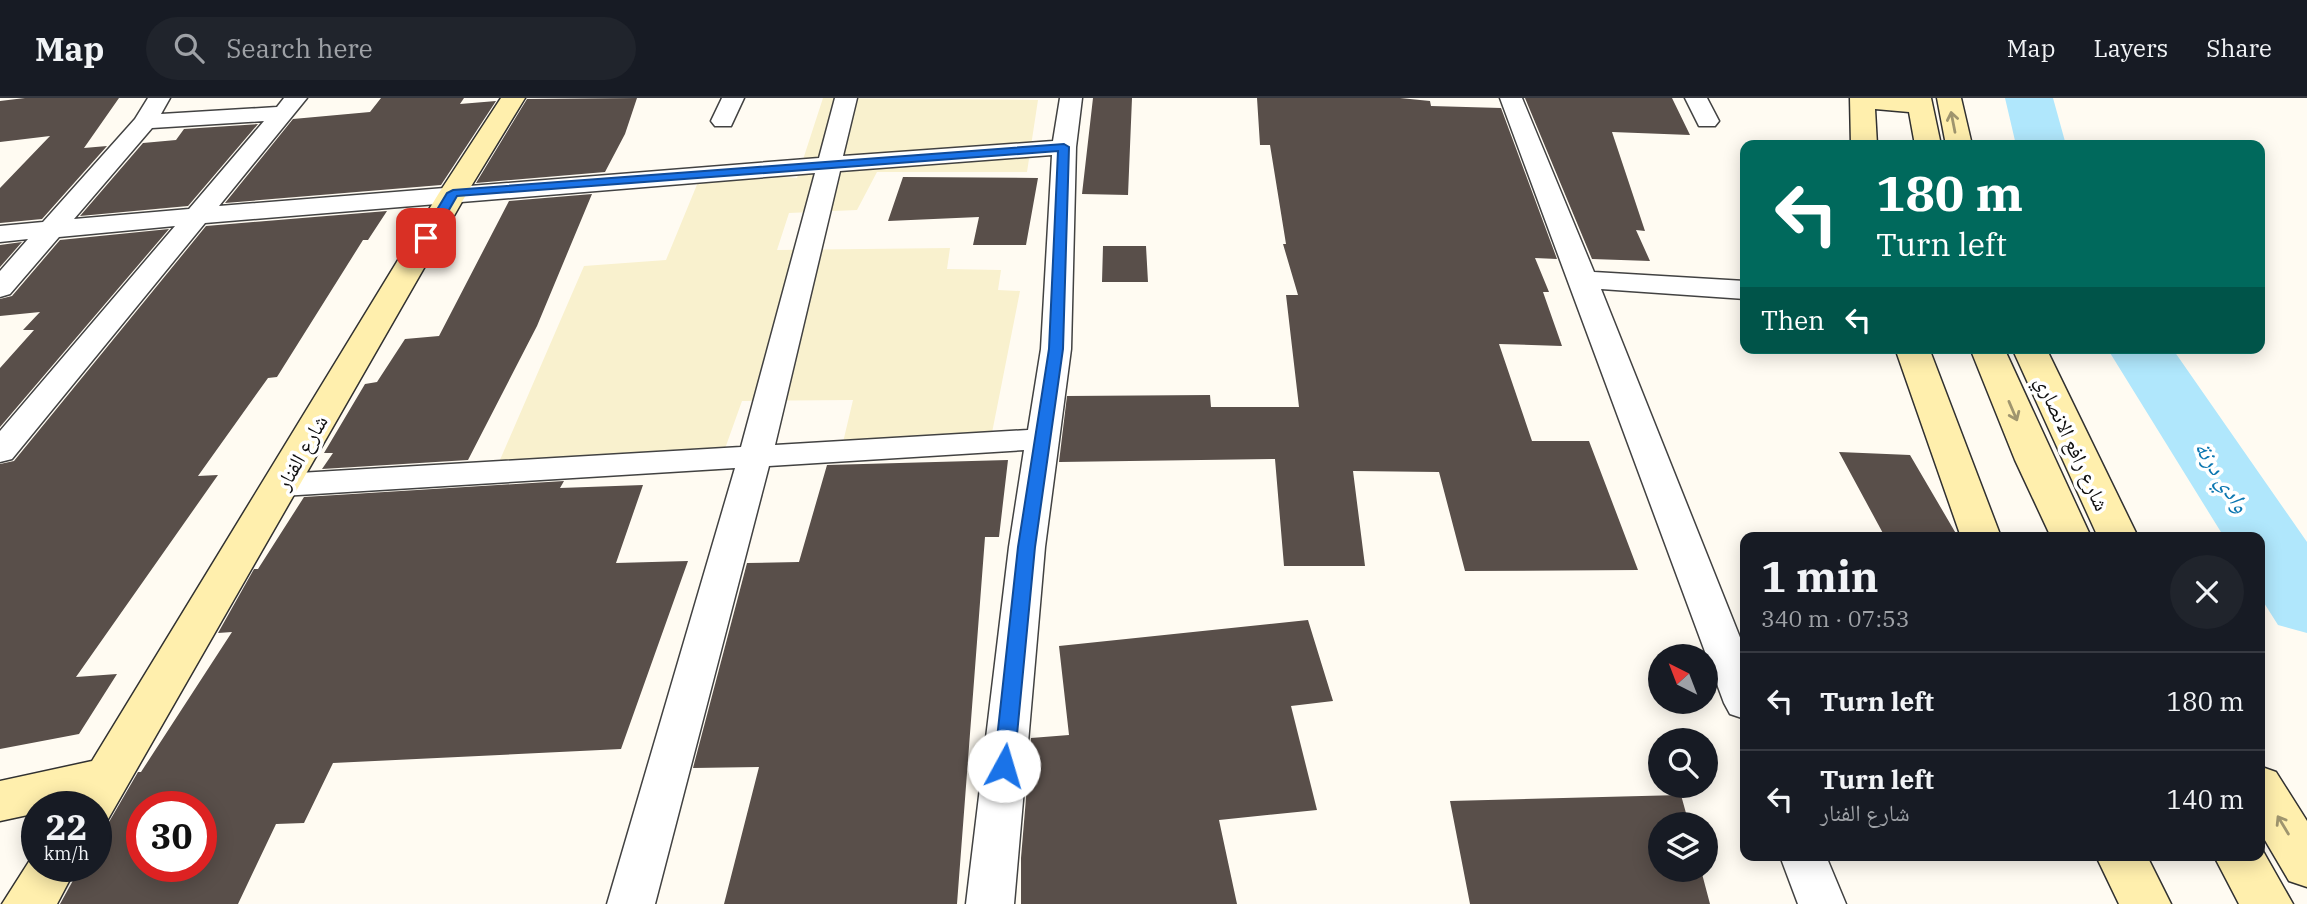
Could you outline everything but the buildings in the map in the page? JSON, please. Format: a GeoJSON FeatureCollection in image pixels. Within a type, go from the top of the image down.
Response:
{"type":"FeatureCollection","features":[{"type":"Feature","properties":{"kind":"street"},"geometry":{"type":"LineString","coordinates":[[0,288],[145,122],[159,98]]}},
{"type":"Feature","properties":{"kind":"street","name":"شارع الفنار"},"geometry":{"type":"LineString","coordinates":[[100,791],[453,193],[513,98]]}},
{"type":"Feature","properties":{"kind":"street"},"geometry":{"type":"LineString","coordinates":[[723,121],[733,98]]}},
{"type":"Feature","properties":{"kind":"street"},"geometry":{"type":"LineString","coordinates":[[631,904],[755,456],[827,164],[846,98]]}},
{"type":"Feature","properties":{"kind":"street"},"geometry":{"type":"LineString","coordinates":[[990,904],[1027,547],[1056,349],[1064,147],[1072,98]]}},
{"type":"Feature","properties":{"kind":"street"},"geometry":{"type":"LineString","coordinates":[[1511,98],[1584,280],[1729,622],[1740,678]]}},
{"type":"Feature","properties":{"kind":"street"},"geometry":{"type":"LineString","coordinates":[[1696,98],[1707,121]]}},
{"type":"Feature","properties":{"kind":"street"},"geometry":{"type":"LineString","coordinates":[[1949,98],[1958,140]]}},
{"type":"Feature","properties":{"kind":"street"},"geometry":{"type":"LineString","coordinates":[[1864,140],[1862,99],[1920,101],[1927,140]]}},
{"type":"Feature","properties":{"kind":"street"},"geometry":{"type":"LineString","coordinates":[[145,122],[290,106]]}},
{"type":"Feature","properties":{"kind":"street"},"geometry":{"type":"LineString","coordinates":[[0,452],[290,106]]}},
{"type":"Feature","properties":{"kind":"street"},"geometry":{"type":"LineString","coordinates":[[0,234],[453,193],[1064,147]]}},
{"type":"Feature","properties":{"kind":"street"},"geometry":{"type":"LineString","coordinates":[[1584,280],[1740,290]]}},
{"type":"Feature","properties":{"kind":"street"},"geometry":{"type":"LineString","coordinates":[[1914,354],[1979,532]]}},
{"type":"Feature","properties":{"kind":"street"},"geometry":{"type":"LineString","coordinates":[[1990,354],[2034,460],[2069,532]]}},
{"type":"Feature","properties":{"kind":"street","name":"شارع رافع الانصاري"},"geometry":{"type":"LineString","coordinates":[[2031,354],[2116,532]]}},
{"type":"Feature","properties":{"kind":"street"},"geometry":{"type":"LineString","coordinates":[[282,485],[1043,439]]}},
{"type":"Feature","properties":{"kind":"street"},"geometry":{"type":"LineString","coordinates":[[2265,796],[2307,865]]}},
{"type":"Feature","properties":{"kind":"street"},"geometry":{"type":"LineString","coordinates":[[0,801],[21,799]]}},
{"type":"Feature","properties":{"kind":"street"},"geometry":{"type":"LineString","coordinates":[[1805,861],[1822,904]]}},
{"type":"Feature","properties":{"kind":"street"},"geometry":{"type":"LineString","coordinates":[[2124,861],[2145,904]]}},
{"type":"Feature","properties":{"kind":"street"},"geometry":{"type":"LineString","coordinates":[[2242,861],[2267,904]]}},
{"type":"Feature","properties":{"kind":"street"},"geometry":{"type":"LineString","coordinates":[[28,904],[42,882]]}},
{"type":"Feature","properties":{"kind":"shaded area"},"geometry":{"type":"Polygon","coordinates":[[[823,98],[1038,100],[1027,172],[877,172],[857,210],[789,213],[777,250],[950,248],[947,269],[1001,270],[998,290],[1020,291],[988,453],[840,455],[853,400],[742,401],[717,471],[493,476],[584,266],[666,260],[703,170],[797,178],[823,98]]]}},
{"type":"Feature","properties":{"kind":"waterway","name":"وادي درنة"},"geometry":{"type":"LineString","coordinates":[[2029,98],[2040,140]]}},
{"type":"Feature","properties":{"kind":"waterway","name":"وادي درنة"},"geometry":{"type":"LineString","coordinates":[[2143,354],[2260,532]]}},
{"type":"Feature","properties":{"kind":"waterway","name":"وادي درنة"},"geometry":{"type":"LineString","coordinates":[[2265,540],[2307,604]]}},
{"type":"Feature","properties":{"kind":"route"},"geometry":{"type":"LineString","coordinates":[[426,238],[453,193],[1064,147],[1056,349],[1027,547],[1004,766]]}}]}
